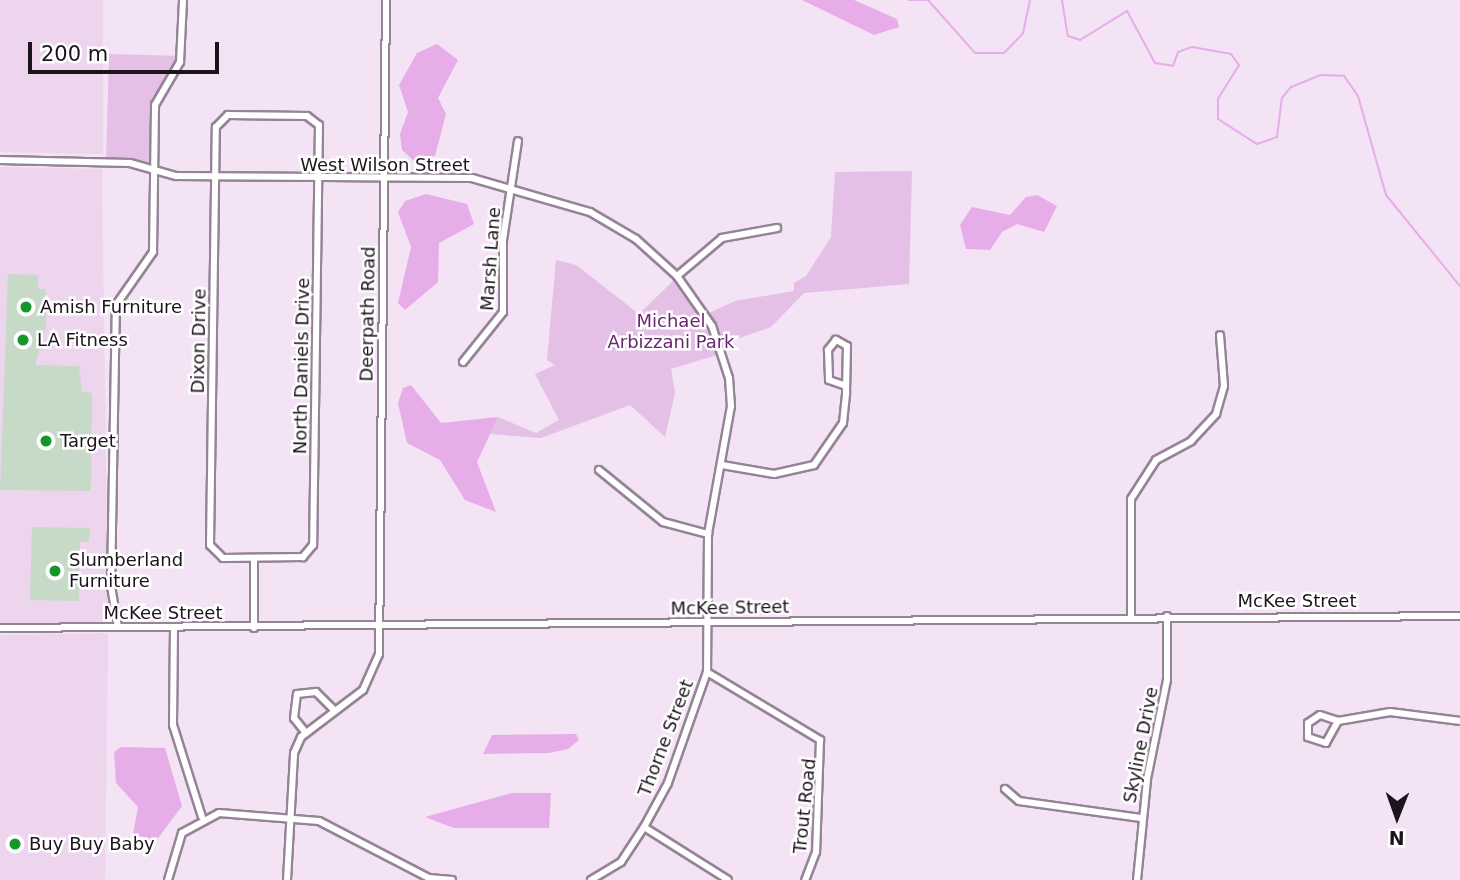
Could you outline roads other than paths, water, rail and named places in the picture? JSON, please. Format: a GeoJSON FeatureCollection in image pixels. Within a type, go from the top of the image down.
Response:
{"type":"FeatureCollection","features":[{"type":"Feature","properties":{"kind":"street"},"geometry":{"type":"LineString","coordinates":[[118,627],[111,586],[116,304],[153,252],[155,105],[180,62],[183,0]]}},
{"type":"Feature","properties":{"kind":"street","name":"Deerpath Road"},"geometry":{"type":"LineString","coordinates":[[306,733],[374,673],[379,628],[386,0]]}},
{"type":"Feature","properties":{"kind":"street","name":"North Daniels Drive"},"geometry":{"type":"LineString","coordinates":[[216,127],[228,116],[307,116],[320,130],[310,554],[254,558]]}},
{"type":"Feature","properties":{"kind":"street","name":"Dixon Drive"},"geometry":{"type":"LineString","coordinates":[[216,127],[213,554],[254,558]]}},
{"type":"Feature","properties":{"kind":"street","name":"Marsh Lane"},"geometry":{"type":"LineString","coordinates":[[463,362],[503,313],[511,186],[518,141]]}},
{"type":"Feature","properties":{"kind":"street","name":"West Wilson Street"},"geometry":{"type":"LineString","coordinates":[[0,160],[118,162],[155,170],[216,177],[472,178],[511,186],[610,222],[677,276],[712,326],[726,363],[731,406],[708,534],[706,623]]}},
{"type":"Feature","properties":{"kind":"street"},"geometry":{"type":"LineString","coordinates":[[677,276],[722,238],[777,228]]}},
{"type":"Feature","properties":{"kind":"street"},"geometry":{"type":"LineString","coordinates":[[1131,616],[1131,499],[1156,460],[1191,441],[1216,414],[1224,386],[1220,335]]}},
{"type":"Feature","properties":{"kind":"street"},"geometry":{"type":"LineString","coordinates":[[722,465],[774,474],[814,465],[838,440],[846,386],[847,346],[836,340],[828,350],[829,380],[846,386]]}},
{"type":"Feature","properties":{"kind":"street"},"geometry":{"type":"LineString","coordinates":[[599,470],[663,522],[708,534]]}},
{"type":"Feature","properties":{"kind":"street"},"geometry":{"type":"LineString","coordinates":[[254,558],[254,628]]}},
{"type":"Feature","properties":{"kind":"street","name":"McKee Street"},"geometry":{"type":"LineString","coordinates":[[0,628],[379,628],[1131,616],[1460,616]]}},
{"type":"Feature","properties":{"kind":"street","name":"Skyline Drive"},"geometry":{"type":"LineString","coordinates":[[1137,880],[1142,818],[1167,680],[1167,616]]}},
{"type":"Feature","properties":{"kind":"street","name":"Thorne Street"},"geometry":{"type":"LineString","coordinates":[[591,880],[621,862],[668,783],[707,671],[706,623]]}},
{"type":"Feature","properties":{"kind":"street"},"geometry":{"type":"LineString","coordinates":[[174,628],[173,725],[202,817]]}},
{"type":"Feature","properties":{"kind":"street","name":"Trout Road"},"geometry":{"type":"LineString","coordinates":[[707,671],[820,740],[816,852],[805,880]]}},
{"type":"Feature","properties":{"kind":"street"},"geometry":{"type":"LineString","coordinates":[[287,880],[293,753],[306,733],[294,718],[297,694],[316,692],[334,710]]}},
{"type":"Feature","properties":{"kind":"street"},"geometry":{"type":"LineString","coordinates":[[1338,721],[1326,743],[1308,737],[1306,726],[1315,716],[1338,721],[1390,712],[1460,721]]}},
{"type":"Feature","properties":{"kind":"street"},"geometry":{"type":"LineString","coordinates":[[1006,789],[1019,801],[1142,818]]}},
{"type":"Feature","properties":{"kind":"street"},"geometry":{"type":"LineString","coordinates":[[168,880],[177,841],[202,817],[288,815],[318,821],[429,879],[452,880]]}},
{"type":"Feature","properties":{"kind":"street"},"geometry":{"type":"LineString","coordinates":[[644,827],[728,880]]}},
{"type":"Feature","properties":{"kind":"waterway"},"geometry":{"type":"LineString","coordinates":[[909,0],[928,0],[975,53],[1004,53],[1023,33],[1030,0]]}},
{"type":"Feature","properties":{"kind":"waterway"},"geometry":{"type":"LineString","coordinates":[[1062,0],[1068,36],[1080,40],[1127,11],[1155,63],[1173,66],[1178,52],[1192,47],[1231,54],[1239,65],[1218,99],[1218,119],[1257,144],[1277,137],[1282,98],[1291,87],[1320,75],[1344,76],[1358,96],[1386,195],[1460,286]]}},
{"type":"Feature","properties":{"kind":"place","name":"Amish Furniture"},"geometry":{"type":"Point","coordinates":[26,307]}},
{"type":"Feature","properties":{"kind":"place","name":"LA Fitness"},"geometry":{"type":"Point","coordinates":[23,340]}},
{"type":"Feature","properties":{"kind":"place","name":"Target"},"geometry":{"type":"Point","coordinates":[46,441]}},
{"type":"Feature","properties":{"kind":"place","name":"Slumberland Furniture"},"geometry":{"type":"Point","coordinates":[55,571]}},
{"type":"Feature","properties":{"kind":"place","name":"Buy Buy Baby"},"geometry":{"type":"Point","coordinates":[15,844]}},
{"type":"Feature","properties":{"kind":"park label","name":"Michael Arbizzani Park"},"geometry":{"type":"Point","coordinates":[671,332]}}]}
